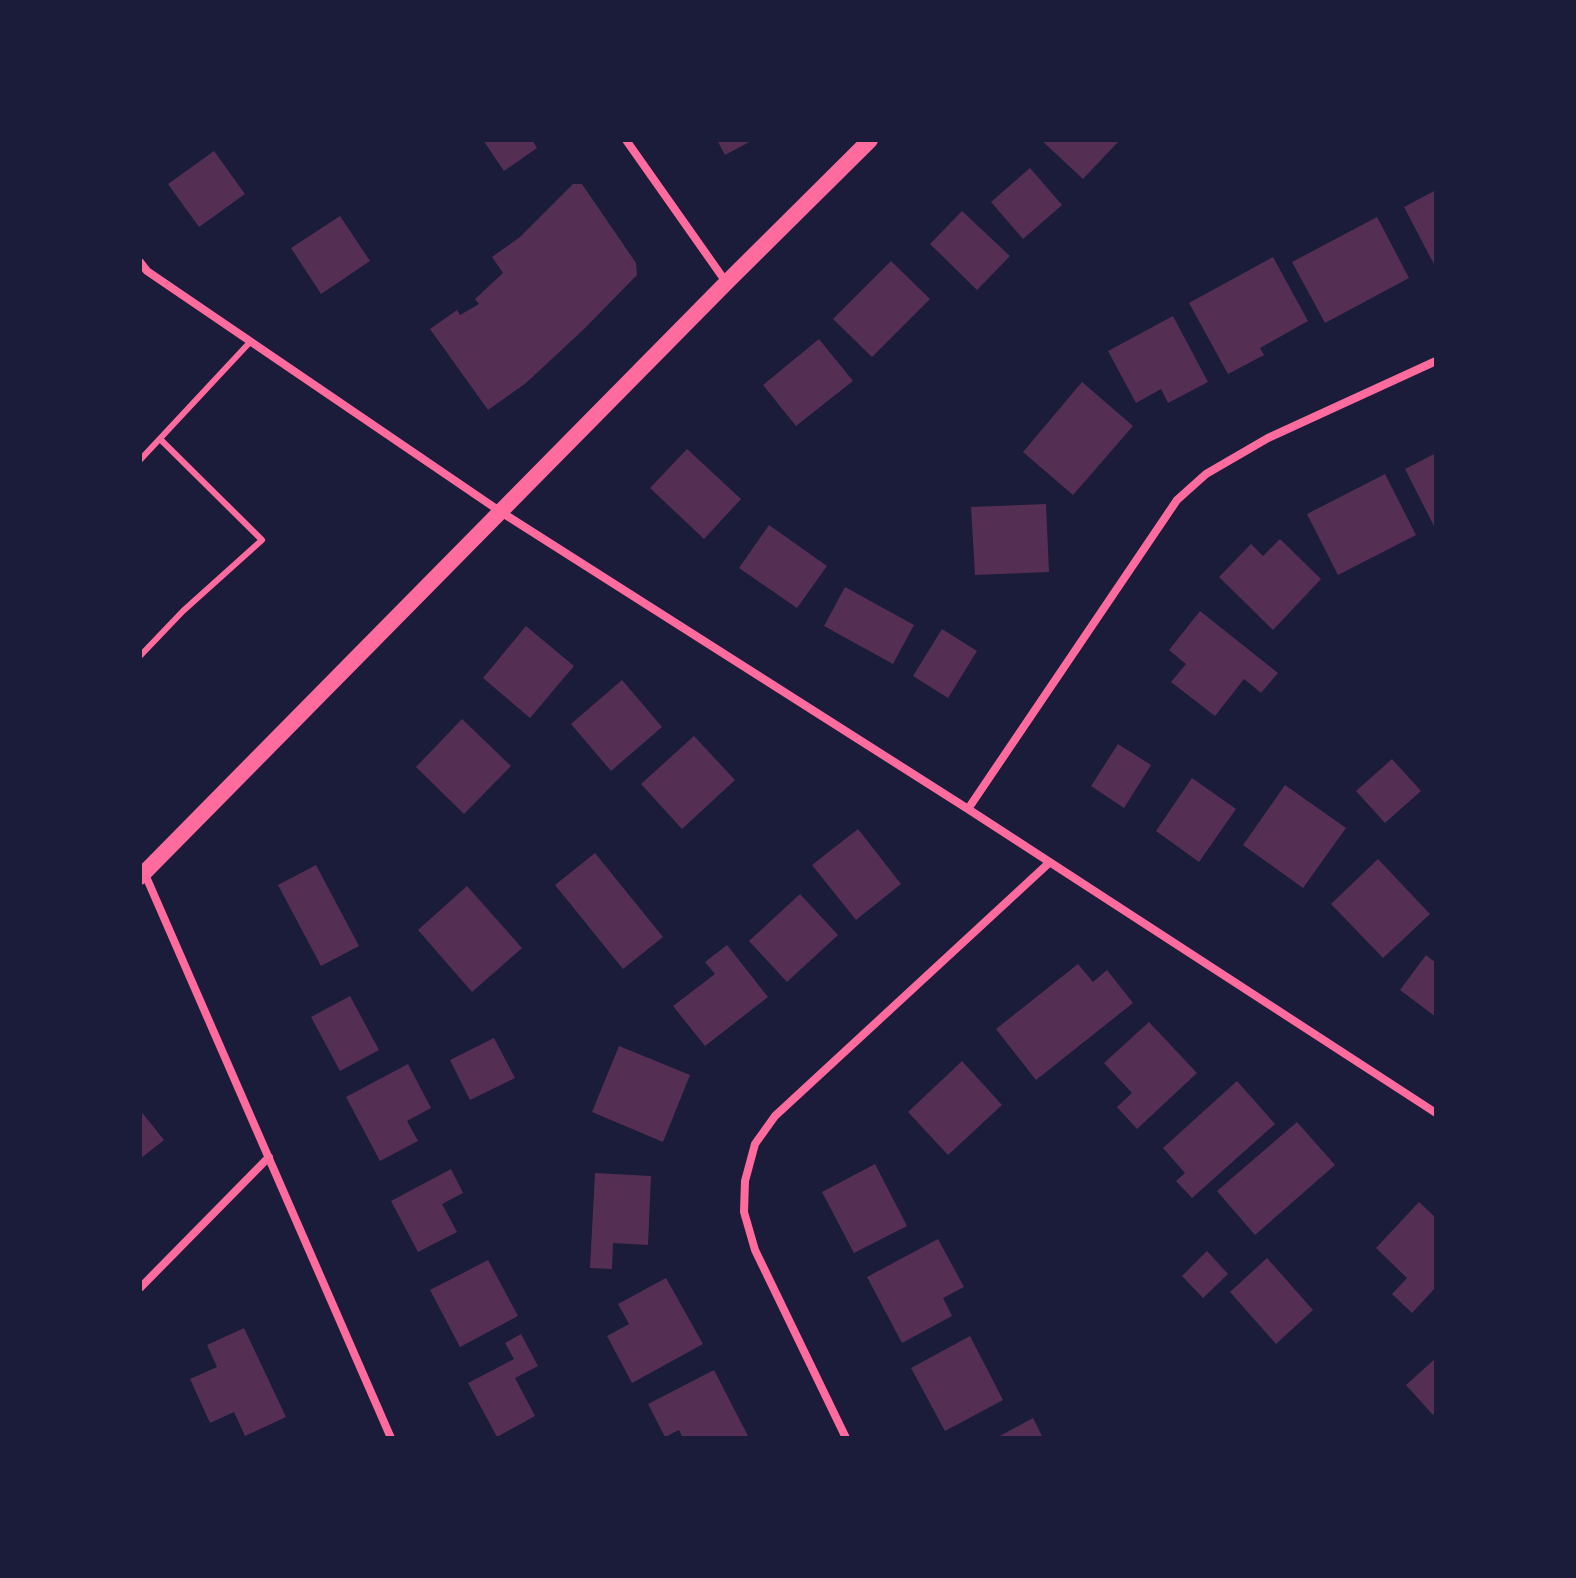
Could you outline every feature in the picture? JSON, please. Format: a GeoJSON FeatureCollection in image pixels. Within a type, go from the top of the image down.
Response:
{"type":"FeatureCollection","features":[{"type":"Feature","properties":{"kind":"main road"},"geometry":{"type":"LineString","coordinates":[[142,874],[870,140]]}},
{"type":"Feature","properties":{"kind":"street"},"geometry":{"type":"LineString","coordinates":[[626,140],[727,282]]}},
{"type":"Feature","properties":{"kind":"street"},"geometry":{"type":"LineString","coordinates":[[140,262],[147,271],[501,512],[968,809],[1436,1113]]}},
{"type":"Feature","properties":{"kind":"street"},"geometry":{"type":"LineString","coordinates":[[968,809],[1177,500],[1206,474],[1268,438],[1436,361]]}},
{"type":"Feature","properties":{"kind":"street"},"geometry":{"type":"LineString","coordinates":[[846,1438],[755,1250],[744,1212],[745,1181],[755,1144],[775,1116],[1050,862]]}},
{"type":"Feature","properties":{"kind":"street"},"geometry":{"type":"LineString","coordinates":[[142,874],[391,1438]]}},
{"type":"Feature","properties":{"kind":"street"},"geometry":{"type":"LineString","coordinates":[[140,1288],[269,1157]]}},
{"type":"Feature","properties":{"kind":"lane"},"geometry":{"type":"LineString","coordinates":[[140,460],[251,341]]}},
{"type":"Feature","properties":{"kind":"lane"},"geometry":{"type":"LineString","coordinates":[[140,656],[183,611],[262,540],[160,439]]}},
{"type":"Feature","properties":{"kind":"building"},"geometry":{"type":"Polygon","coordinates":[[[483,140],[532,140],[537,148],[504,171],[483,140]]]}},
{"type":"Feature","properties":{"kind":"building"},"geometry":{"type":"Polygon","coordinates":[[[717,140],[753,140],[725,155],[717,140]]]}},
{"type":"Feature","properties":{"kind":"building"},"geometry":{"type":"Polygon","coordinates":[[[1041,140],[1120,140],[1083,179],[1041,140]]]}},
{"type":"Feature","properties":{"kind":"building"},"geometry":{"type":"Polygon","coordinates":[[[214,151],[245,194],[199,227],[168,184],[214,151]]]}},
{"type":"Feature","properties":{"kind":"building"},"geometry":{"type":"Polygon","coordinates":[[[1030,168],[1062,205],[1023,239],[991,202],[1030,168]]]}},
{"type":"Feature","properties":{"kind":"building"},"geometry":{"type":"Polygon","coordinates":[[[573,184],[582,184],[636,263],[637,275],[526,383],[488,410],[430,329],[457,310],[460,315],[479,304],[475,299],[503,273],[492,257],[520,237],[573,184]]]}},
{"type":"Feature","properties":{"kind":"building"},"geometry":{"type":"Polygon","coordinates":[[[1436,190],[1436,268],[1404,207],[1436,190]]]}},
{"type":"Feature","properties":{"kind":"building"},"geometry":{"type":"Polygon","coordinates":[[[962,211],[1010,256],[977,290],[930,244],[962,211]]]}},
{"type":"Feature","properties":{"kind":"building"},"geometry":{"type":"Polygon","coordinates":[[[340,216],[370,261],[321,294],[291,248],[340,216]]]}},
{"type":"Feature","properties":{"kind":"building"},"geometry":{"type":"Polygon","coordinates":[[[1377,217],[1409,278],[1325,323],[1292,262],[1377,217]]]}},
{"type":"Feature","properties":{"kind":"building"},"geometry":{"type":"Polygon","coordinates":[[[1273,257],[1308,321],[1260,348],[1264,355],[1228,374],[1189,303],[1273,257]]]}},
{"type":"Feature","properties":{"kind":"building"},"geometry":{"type":"Polygon","coordinates":[[[891,261],[930,299],[872,357],[833,319],[891,261]]]}},
{"type":"Feature","properties":{"kind":"building"},"geometry":{"type":"Polygon","coordinates":[[[1173,316],[1208,382],[1168,403],[1161,389],[1136,403],[1108,351],[1173,316]]]}},
{"type":"Feature","properties":{"kind":"building"},"geometry":{"type":"Polygon","coordinates":[[[819,339],[853,381],[796,426],[763,385],[819,339]]]}},
{"type":"Feature","properties":{"kind":"building"},"geometry":{"type":"Polygon","coordinates":[[[1082,382],[1133,426],[1073,495],[1023,452],[1082,382]]]}},
{"type":"Feature","properties":{"kind":"building"},"geometry":{"type":"Polygon","coordinates":[[[687,449],[741,499],[704,539],[650,488],[687,449]]]}},
{"type":"Feature","properties":{"kind":"building"},"geometry":{"type":"Polygon","coordinates":[[[1436,453],[1436,530],[1405,469],[1436,453]]]}},
{"type":"Feature","properties":{"kind":"building"},"geometry":{"type":"Polygon","coordinates":[[[1385,474],[1416,535],[1338,575],[1307,514],[1385,474]]]}},
{"type":"Feature","properties":{"kind":"building"},"geometry":{"type":"Polygon","coordinates":[[[1046,504],[1049,572],[975,575],[971,507],[1046,504]]]}},
{"type":"Feature","properties":{"kind":"building"},"geometry":{"type":"Polygon","coordinates":[[[769,525],[827,566],[797,608],[739,568],[769,525]]]}},
{"type":"Feature","properties":{"kind":"building"},"geometry":{"type":"Polygon","coordinates":[[[1280,539],[1321,579],[1273,630],[1219,577],[1251,544],[1263,556],[1280,539]]]}},
{"type":"Feature","properties":{"kind":"building"},"geometry":{"type":"Polygon","coordinates":[[[845,587],[914,625],[893,664],[824,626],[845,587]]]}},
{"type":"Feature","properties":{"kind":"building"},"geometry":{"type":"Polygon","coordinates":[[[1200,611],[1278,673],[1261,693],[1244,679],[1215,716],[1171,682],[1186,664],[1169,650],[1200,611]]]}},
{"type":"Feature","properties":{"kind":"building"},"geometry":{"type":"Polygon","coordinates":[[[526,626],[574,666],[530,718],[483,678],[526,626]]]}},
{"type":"Feature","properties":{"kind":"building"},"geometry":{"type":"Polygon","coordinates":[[[942,629],[977,651],[948,698],[913,676],[942,629]]]}},
{"type":"Feature","properties":{"kind":"building"},"geometry":{"type":"Polygon","coordinates":[[[622,680],[662,727],[611,771],[571,724],[622,680]]]}},
{"type":"Feature","properties":{"kind":"building"},"geometry":{"type":"Polygon","coordinates":[[[462,719],[511,766],[464,814],[416,767],[462,719]]]}},
{"type":"Feature","properties":{"kind":"building"},"geometry":{"type":"Polygon","coordinates":[[[694,736],[735,780],[682,829],[641,784],[694,736]]]}},
{"type":"Feature","properties":{"kind":"building"},"geometry":{"type":"Polygon","coordinates":[[[1118,744],[1151,765],[1124,808],[1091,786],[1118,744]]]}},
{"type":"Feature","properties":{"kind":"building"},"geometry":{"type":"Polygon","coordinates":[[[1392,759],[1421,791],[1385,823],[1356,791],[1392,759]]]}},
{"type":"Feature","properties":{"kind":"building"},"geometry":{"type":"Polygon","coordinates":[[[1192,778],[1236,809],[1199,862],[1156,831],[1192,778]]]}},
{"type":"Feature","properties":{"kind":"building"},"geometry":{"type":"Polygon","coordinates":[[[1285,785],[1346,828],[1303,888],[1243,845],[1285,785]]]}},
{"type":"Feature","properties":{"kind":"building"},"geometry":{"type":"Polygon","coordinates":[[[858,829],[901,884],[856,920],[812,865],[858,829]]]}},
{"type":"Feature","properties":{"kind":"building"},"geometry":{"type":"Polygon","coordinates":[[[595,853],[663,937],[623,969],[555,885],[595,853]]]}},
{"type":"Feature","properties":{"kind":"building"},"geometry":{"type":"Polygon","coordinates":[[[1378,859],[1430,914],[1383,958],[1331,904],[1378,859]]]}},
{"type":"Feature","properties":{"kind":"building"},"geometry":{"type":"Polygon","coordinates":[[[316,865],[359,946],[321,966],[278,885],[316,865]]]}},
{"type":"Feature","properties":{"kind":"building"},"geometry":{"type":"Polygon","coordinates":[[[467,886],[522,948],[472,992],[418,930],[467,886]]]}},
{"type":"Feature","properties":{"kind":"building"},"geometry":{"type":"Polygon","coordinates":[[[800,894],[838,935],[787,982],[749,941],[800,894]]]}},
{"type":"Feature","properties":{"kind":"building"},"geometry":{"type":"Polygon","coordinates":[[[727,945],[768,997],[705,1046],[673,1006],[715,974],[705,962],[727,945]]]}},
{"type":"Feature","properties":{"kind":"building"},"geometry":{"type":"Polygon","coordinates":[[[1426,955],[1436,963],[1436,1017],[1400,990],[1426,955]]]}},
{"type":"Feature","properties":{"kind":"building"},"geometry":{"type":"Polygon","coordinates":[[[1078,964],[1093,982],[1107,970],[1133,1003],[1036,1080],[996,1029],[1078,964]]]}},
{"type":"Feature","properties":{"kind":"building"},"geometry":{"type":"Polygon","coordinates":[[[350,996],[379,1050],[340,1071],[311,1017],[350,996]]]}},
{"type":"Feature","properties":{"kind":"building"},"geometry":{"type":"Polygon","coordinates":[[[1149,1022],[1197,1073],[1137,1129],[1117,1107],[1132,1093],[1104,1063],[1149,1022]]]}},
{"type":"Feature","properties":{"kind":"building"},"geometry":{"type":"Polygon","coordinates":[[[494,1038],[515,1078],[470,1100],[450,1060],[494,1038]]]}},
{"type":"Feature","properties":{"kind":"building"},"geometry":{"type":"Polygon","coordinates":[[[619,1046],[690,1075],[663,1142],[592,1112],[619,1046]]]}},
{"type":"Feature","properties":{"kind":"building"},"geometry":{"type":"Polygon","coordinates":[[[962,1061],[1002,1105],[948,1155],[908,1112],[962,1061]]]}},
{"type":"Feature","properties":{"kind":"building"},"geometry":{"type":"Polygon","coordinates":[[[408,1064],[431,1108],[407,1121],[418,1141],[380,1161],[346,1097],[408,1064]]]}},
{"type":"Feature","properties":{"kind":"building"},"geometry":{"type":"Polygon","coordinates":[[[1237,1081],[1275,1124],[1192,1198],[1176,1181],[1185,1173],[1163,1148],[1237,1081]]]}},
{"type":"Feature","properties":{"kind":"building"},"geometry":{"type":"Polygon","coordinates":[[[140,1110],[164,1140],[140,1159],[140,1110]]]}},
{"type":"Feature","properties":{"kind":"building"},"geometry":{"type":"Polygon","coordinates":[[[1297,1122],[1335,1165],[1255,1235],[1217,1191],[1297,1122]]]}},
{"type":"Feature","properties":{"kind":"building"},"geometry":{"type":"Polygon","coordinates":[[[875,1164],[907,1226],[854,1253],[822,1192],[875,1164]]]}},
{"type":"Feature","properties":{"kind":"building"},"geometry":{"type":"Polygon","coordinates":[[[451,1169],[463,1193],[442,1204],[457,1232],[418,1252],[391,1201],[451,1169]]]}},
{"type":"Feature","properties":{"kind":"building"},"geometry":{"type":"Polygon","coordinates":[[[595,1173],[651,1176],[648,1245],[613,1243],[612,1269],[590,1268],[595,1173]]]}},
{"type":"Feature","properties":{"kind":"building"},"geometry":{"type":"Polygon","coordinates":[[[1419,1202],[1436,1218],[1436,1287],[1412,1313],[1392,1294],[1407,1278],[1376,1248],[1419,1202]]]}},
{"type":"Feature","properties":{"kind":"building"},"geometry":{"type":"Polygon","coordinates":[[[938,1239],[964,1287],[943,1298],[952,1316],[902,1343],[867,1277],[938,1239]]]}},
{"type":"Feature","properties":{"kind":"building"},"geometry":{"type":"Polygon","coordinates":[[[1207,1251],[1228,1274],[1203,1298],[1182,1276],[1207,1251]]]}},
{"type":"Feature","properties":{"kind":"building"},"geometry":{"type":"Polygon","coordinates":[[[1267,1258],[1313,1310],[1276,1344],[1230,1292],[1267,1258]]]}},
{"type":"Feature","properties":{"kind":"building"},"geometry":{"type":"Polygon","coordinates":[[[488,1260],[518,1316],[460,1347],[430,1290],[488,1260]]]}},
{"type":"Feature","properties":{"kind":"building"},"geometry":{"type":"Polygon","coordinates":[[[666,1278],[703,1344],[632,1383],[607,1336],[629,1324],[618,1304],[666,1278]]]}},
{"type":"Feature","properties":{"kind":"building"},"geometry":{"type":"Polygon","coordinates":[[[244,1328],[286,1417],[245,1436],[234,1412],[210,1423],[190,1379],[217,1367],[207,1345],[244,1328]]]}},
{"type":"Feature","properties":{"kind":"building"},"geometry":{"type":"Polygon","coordinates":[[[521,1334],[538,1366],[515,1378],[535,1416],[497,1437],[468,1383],[514,1359],[505,1343],[521,1334]]]}},
{"type":"Feature","properties":{"kind":"building"},"geometry":{"type":"Polygon","coordinates":[[[970,1336],[1003,1400],[945,1431],[911,1368],[970,1336]]]}},
{"type":"Feature","properties":{"kind":"building"},"geometry":{"type":"Polygon","coordinates":[[[1436,1358],[1436,1413],[1433,1415],[1406,1385],[1436,1358]]]}},
{"type":"Feature","properties":{"kind":"building"},"geometry":{"type":"Polygon","coordinates":[[[714,1370],[748,1436],[683,1438],[679,1430],[665,1437],[648,1404],[714,1370]]]}},
{"type":"Feature","properties":{"kind":"building"},"geometry":{"type":"Polygon","coordinates":[[[1033,1418],[1043,1438],[996,1438],[1033,1418]]]}}]}
